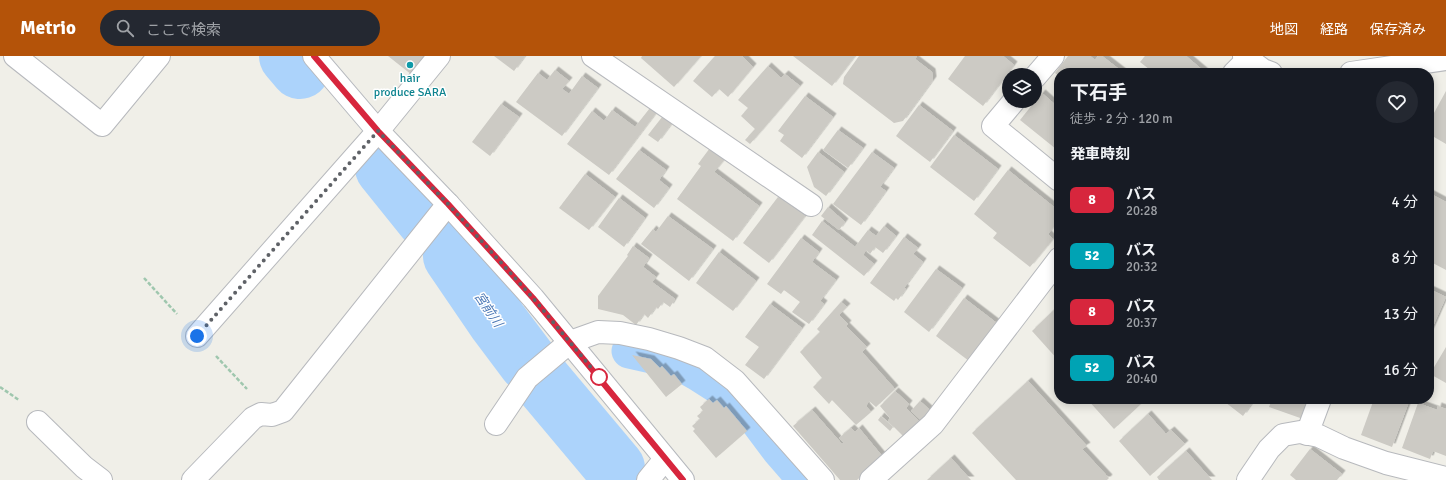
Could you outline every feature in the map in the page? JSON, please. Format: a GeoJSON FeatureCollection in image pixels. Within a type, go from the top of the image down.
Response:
{"type":"FeatureCollection","features":[{"type":"Feature","properties":{"kind":"street"},"geometry":{"type":"LineString","coordinates":[[0,64],[11,56]]}},
{"type":"Feature","properties":{"kind":"street"},"geometry":{"type":"LineString","coordinates":[[15,56],[102,125],[159,56]]}},
{"type":"Feature","properties":{"kind":"street"},"geometry":{"type":"LineString","coordinates":[[314,56],[378,131],[448,204],[533,298],[683,480]]}},
{"type":"Feature","properties":{"kind":"street"},"geometry":{"type":"LineString","coordinates":[[197,336],[378,131],[439,56]]}},
{"type":"Feature","properties":{"kind":"street"},"geometry":{"type":"LineString","coordinates":[[593,56],[811,205]]}},
{"type":"Feature","properties":{"kind":"street"},"geometry":{"type":"LineString","coordinates":[[1042,69],[1053,56]]}},
{"type":"Feature","properties":{"kind":"street"},"geometry":{"type":"LineString","coordinates":[[1368,66],[1446,59]]}},
{"type":"Feature","properties":{"kind":"street"},"geometry":{"type":"LineString","coordinates":[[1242,63],[1257,68]]}},
{"type":"Feature","properties":{"kind":"street"},"geometry":{"type":"LineString","coordinates":[[1008,108],[993,126],[1054,176]]}},
{"type":"Feature","properties":{"kind":"street"},"geometry":{"type":"LineString","coordinates":[[193,480],[253,418],[261,414],[272,415],[283,410],[448,204]]}},
{"type":"Feature","properties":{"kind":"street"},"geometry":{"type":"LineString","coordinates":[[871,480],[933,424],[1054,266]]}},
{"type":"Feature","properties":{"kind":"street"},"geometry":{"type":"LineString","coordinates":[[496,424],[527,378],[543,363],[570,342],[598,332],[620,333],[679,348],[705,358],[735,381],[823,480]]}},
{"type":"Feature","properties":{"kind":"street"},"geometry":{"type":"LineString","coordinates":[[1307,434],[1318,404]]}},
{"type":"Feature","properties":{"kind":"street"},"geometry":{"type":"LineString","coordinates":[[38,422],[84,467],[102,480]]}},
{"type":"Feature","properties":{"kind":"street"},"geometry":{"type":"LineString","coordinates":[[1248,480],[1269,449],[1283,435],[1300,432],[1319,436],[1344,448],[1386,463],[1446,478]]}},
{"type":"Feature","properties":{"kind":"street"},"geometry":{"type":"LineString","coordinates":[[648,480],[665,459]]}},
{"type":"Feature","properties":{"kind":"building","name":"hair produce SARA"},"geometry":{"type":"Polygon","coordinates":[[[388,56],[427,56],[412,75],[388,56]]]}},
{"type":"Feature","properties":{"kind":"building"},"geometry":{"type":"Polygon","coordinates":[[[494,56],[525,56],[514,71],[494,56]]]}},
{"type":"Feature","properties":{"kind":"building"},"geometry":{"type":"Polygon","coordinates":[[[642,56],[701,56],[674,87],[641,58],[642,56]]]}},
{"type":"Feature","properties":{"kind":"building"},"geometry":{"type":"Polygon","coordinates":[[[715,56],[742,56],[753,67],[728,97],[719,89],[712,97],[693,81],[715,56]]]}},
{"type":"Feature","properties":{"kind":"building"},"geometry":{"type":"Polygon","coordinates":[[[793,56],[855,56],[832,86],[793,56]]]}},
{"type":"Feature","properties":{"kind":"building"},"geometry":{"type":"Polygon","coordinates":[[[859,56],[917,56],[915,59],[932,72],[933,80],[903,121],[894,123],[843,84],[844,77],[859,56]]]}},
{"type":"Feature","properties":{"kind":"building"},"geometry":{"type":"Polygon","coordinates":[[[965,56],[1003,56],[1014,65],[1012,68],[1002,68],[1002,81],[983,106],[948,79],[965,56]]]}},
{"type":"Feature","properties":{"kind":"building"},"geometry":{"type":"Polygon","coordinates":[[[1068,56],[1090,56],[1095,60],[1098,56],[1102,56],[1118,68],[1059,68],[1068,56]]]}},
{"type":"Feature","properties":{"kind":"building"},"geometry":{"type":"Polygon","coordinates":[[[1145,56],[1186,56],[1200,68],[1148,68],[1140,62],[1145,56]]]}},
{"type":"Feature","properties":{"kind":"building"},"geometry":{"type":"Polygon","coordinates":[[[768,66],[781,78],[785,74],[800,86],[750,144],[745,140],[755,129],[741,116],[748,108],[738,100],[768,66]]]}},
{"type":"Feature","properties":{"kind":"building"},"geometry":{"type":"Polygon","coordinates":[[[555,70],[569,81],[562,89],[569,94],[582,76],[598,88],[562,136],[516,102],[538,73],[547,80],[555,70]]]}},
{"type":"Feature","properties":{"kind":"building"},"geometry":{"type":"Polygon","coordinates":[[[1446,91],[1446,144],[1434,137],[1434,113],[1446,91]]]}},
{"type":"Feature","properties":{"kind":"building"},"geometry":{"type":"Polygon","coordinates":[[[1042,93],[1054,104],[1054,147],[1020,120],[1030,108],[1042,108],[1042,93]]]}},
{"type":"Feature","properties":{"kind":"building"},"geometry":{"type":"Polygon","coordinates":[[[805,96],[833,117],[802,158],[780,141],[784,135],[778,131],[805,96]]]}},
{"type":"Feature","properties":{"kind":"building"},"geometry":{"type":"Polygon","coordinates":[[[501,104],[519,117],[490,156],[472,142],[501,104]]]}},
{"type":"Feature","properties":{"kind":"building"},"geometry":{"type":"Polygon","coordinates":[[[919,105],[953,131],[930,162],[896,136],[919,105]]]}},
{"type":"Feature","properties":{"kind":"building"},"geometry":{"type":"Polygon","coordinates":[[[650,108],[656,113],[609,175],[567,144],[592,111],[604,121],[612,110],[635,127],[650,108]]]}},
{"type":"Feature","properties":{"kind":"building"},"geometry":{"type":"Polygon","coordinates":[[[663,116],[672,123],[658,142],[648,135],[663,116]]]}},
{"type":"Feature","properties":{"kind":"building"},"geometry":{"type":"Polygon","coordinates":[[[838,130],[863,148],[848,168],[823,150],[838,130]]]}},
{"type":"Feature","properties":{"kind":"building"},"geometry":{"type":"Polygon","coordinates":[[[954,135],[998,169],[974,201],[930,167],[954,135]]]}},
{"type":"Feature","properties":{"kind":"building"},"geometry":{"type":"Polygon","coordinates":[[[710,148],[725,159],[714,172],[759,206],[733,241],[677,199],[701,166],[698,164],[710,148]]]}},
{"type":"Feature","properties":{"kind":"building"},"geometry":{"type":"Polygon","coordinates":[[[639,150],[666,170],[659,180],[669,188],[654,208],[616,179],[639,150]]]}},
{"type":"Feature","properties":{"kind":"building"},"geometry":{"type":"Polygon","coordinates":[[[818,152],[844,172],[826,196],[814,187],[807,167],[818,152]]]}},
{"type":"Feature","properties":{"kind":"building"},"geometry":{"type":"Polygon","coordinates":[[[872,152],[894,168],[880,187],[886,191],[861,225],[833,204],[872,152]]]}},
{"type":"Feature","properties":{"kind":"building"},"geometry":{"type":"Polygon","coordinates":[[[1008,170],[1054,207],[1054,226],[1048,234],[1053,239],[1030,267],[993,238],[997,233],[974,214],[1008,170]]]}},
{"type":"Feature","properties":{"kind":"building"},"geometry":{"type":"Polygon","coordinates":[[[585,174],[615,197],[589,230],[559,208],[585,174]]]}},
{"type":"Feature","properties":{"kind":"building"},"geometry":{"type":"Polygon","coordinates":[[[1434,196],[1446,202],[1446,270],[1434,264],[1434,196]]]}},
{"type":"Feature","properties":{"kind":"building"},"geometry":{"type":"Polygon","coordinates":[[[778,197],[805,216],[769,263],[743,243],[778,197]]]}},
{"type":"Feature","properties":{"kind":"building"},"geometry":{"type":"Polygon","coordinates":[[[619,198],[645,218],[624,247],[598,227],[619,198]]]}},
{"type":"Feature","properties":{"kind":"building"},"geometry":{"type":"Polygon","coordinates":[[[828,207],[845,222],[839,230],[821,216],[828,207]]]}},
{"type":"Feature","properties":{"kind":"building"},"geometry":{"type":"Polygon","coordinates":[[[668,216],[713,249],[689,281],[641,244],[653,229],[656,232],[668,216]]]}},
{"type":"Feature","properties":{"kind":"building"},"geometry":{"type":"Polygon","coordinates":[[[822,221],[855,247],[868,230],[876,236],[884,226],[896,236],[883,253],[875,247],[870,254],[866,250],[863,255],[874,264],[864,276],[812,235],[822,221]]]}},
{"type":"Feature","properties":{"kind":"building"},"geometry":{"type":"Polygon","coordinates":[[[904,237],[918,248],[913,254],[923,262],[904,288],[906,289],[898,300],[896,298],[894,301],[870,283],[904,237]]]}},
{"type":"Feature","properties":{"kind":"building"},"geometry":{"type":"Polygon","coordinates":[[[801,238],[819,252],[812,262],[836,280],[820,301],[824,304],[809,324],[792,312],[800,302],[784,290],[781,294],[767,284],[801,238]]]}},
{"type":"Feature","properties":{"kind":"building"},"geometry":{"type":"Polygon","coordinates":[[[633,246],[649,258],[643,267],[656,277],[652,282],[675,299],[670,307],[663,302],[658,309],[656,307],[648,318],[644,314],[636,325],[623,315],[598,309],[598,296],[628,256],[627,255],[633,246]]]}},
{"type":"Feature","properties":{"kind":"building"},"geometry":{"type":"Polygon","coordinates":[[[719,252],[756,281],[733,311],[696,283],[719,252]]]}},
{"type":"Feature","properties":{"kind":"building"},"geometry":{"type":"Polygon","coordinates":[[[936,269],[962,288],[929,332],[904,312],[936,269]]]}},
{"type":"Feature","properties":{"kind":"building"},"geometry":{"type":"Polygon","coordinates":[[[1434,291],[1446,297],[1434,324],[1434,291]]]}},
{"type":"Feature","properties":{"kind":"building"},"geometry":{"type":"Polygon","coordinates":[[[964,298],[998,324],[969,361],[936,336],[964,298]]]}},
{"type":"Feature","properties":{"kind":"building"},"geometry":{"type":"Polygon","coordinates":[[[841,302],[847,307],[839,315],[848,324],[846,326],[867,347],[862,352],[895,389],[876,407],[869,401],[866,406],[871,412],[856,425],[832,400],[829,404],[813,387],[822,378],[800,352],[820,332],[817,329],[841,302]]]}},
{"type":"Feature","properties":{"kind":"building"},"geometry":{"type":"Polygon","coordinates":[[[770,304],[802,328],[764,379],[745,365],[759,347],[745,337],[770,304]]]}},
{"type":"Feature","properties":{"kind":"building"},"geometry":{"type":"Polygon","coordinates":[[[1054,310],[1054,355],[1032,331],[1054,310]]]}},
{"type":"Feature","properties":{"kind":"building"},"geometry":{"type":"Polygon","coordinates":[[[1446,347],[1446,383],[1434,376],[1434,367],[1446,347]]]}},
{"type":"Feature","properties":{"kind":"building"},"geometry":{"type":"Polygon","coordinates":[[[632,355],[651,359],[660,368],[662,366],[671,376],[674,374],[682,384],[666,397],[632,355]]]}},
{"type":"Feature","properties":{"kind":"building"},"geometry":{"type":"Polygon","coordinates":[[[1028,381],[1087,446],[1082,449],[1109,478],[1107,480],[1016,480],[972,433],[1028,381]]]}},
{"type":"Feature","properties":{"kind":"building"},"geometry":{"type":"Polygon","coordinates":[[[895,391],[909,404],[906,408],[924,426],[908,441],[888,421],[890,418],[880,406],[895,391]]]}},
{"type":"Feature","properties":{"kind":"building"},"geometry":{"type":"Polygon","coordinates":[[[709,399],[713,403],[717,400],[724,408],[726,406],[747,431],[716,458],[693,431],[695,429],[692,426],[700,419],[697,416],[703,411],[700,407],[709,399]]]}},
{"type":"Feature","properties":{"kind":"building"},"geometry":{"type":"Polygon","coordinates":[[[920,401],[932,412],[923,422],[911,411],[920,401]]]}},
{"type":"Feature","properties":{"kind":"building"},"geometry":{"type":"Polygon","coordinates":[[[1092,404],[1141,404],[1114,429],[1092,404]]]}},
{"type":"Feature","properties":{"kind":"building"},"geometry":{"type":"Polygon","coordinates":[[[1227,404],[1251,404],[1243,416],[1227,404]]]}},
{"type":"Feature","properties":{"kind":"building"},"geometry":{"type":"Polygon","coordinates":[[[1270,404],[1308,404],[1303,419],[1269,407],[1270,404]]]}},
{"type":"Feature","properties":{"kind":"building"},"geometry":{"type":"Polygon","coordinates":[[[1372,404],[1408,404],[1392,447],[1361,435],[1372,404]]]}},
{"type":"Feature","properties":{"kind":"building"},"geometry":{"type":"Polygon","coordinates":[[[1418,404],[1437,410],[1438,406],[1446,409],[1446,456],[1433,451],[1430,459],[1402,448],[1418,404]]]}},
{"type":"Feature","properties":{"kind":"building"},"geometry":{"type":"Polygon","coordinates":[[[812,410],[842,444],[844,443],[839,438],[851,428],[855,432],[859,428],[883,457],[857,480],[840,480],[793,426],[812,410]]]}},
{"type":"Feature","properties":{"kind":"building"},"geometry":{"type":"Polygon","coordinates":[[[1148,414],[1166,434],[1171,430],[1185,444],[1150,476],[1119,441],[1148,414]]]}},
{"type":"Feature","properties":{"kind":"building"},"geometry":{"type":"Polygon","coordinates":[[[881,416],[893,427],[890,431],[878,420],[881,416]]]}},
{"type":"Feature","properties":{"kind":"building"},"geometry":{"type":"Polygon","coordinates":[[[1310,449],[1342,474],[1337,480],[1296,480],[1290,475],[1310,449]]]}},
{"type":"Feature","properties":{"kind":"building"},"geometry":{"type":"Polygon","coordinates":[[[1186,451],[1212,480],[1159,480],[1157,477],[1186,451]]]}},
{"type":"Feature","properties":{"kind":"building"},"geometry":{"type":"Polygon","coordinates":[[[951,458],[971,480],[927,480],[951,458]]]}},
{"type":"Feature","properties":{"kind":"waterway","name":"宮前川"},"geometry":{"type":"LineString","coordinates":[[289,56],[300,69]]}},
{"type":"Feature","properties":{"kind":"waterway","name":"宮前川"},"geometry":{"type":"LineString","coordinates":[[385,168],[426,219]]}},
{"type":"Feature","properties":{"kind":"waterway","name":"宮前川"},"geometry":{"type":"LineString","coordinates":[[453,256],[498,322],[528,362]]}},
{"type":"Feature","properties":{"kind":"waterway","name":"宮前川"},"geometry":{"type":"LineString","coordinates":[[498,322],[506,324]]}},
{"type":"Feature","properties":{"kind":"waterway"},"geometry":{"type":"LineString","coordinates":[[629,351],[678,362],[730,394],[758,422],[779,450],[805,480]]}},
{"type":"Feature","properties":{"kind":"waterway","name":"宮前川"},"geometry":{"type":"LineString","coordinates":[[542,381],[615,468]]}},
{"type":"Feature","properties":{"kind":"bus line","name":"8"},"geometry":{"type":"LineString","coordinates":[[314,56],[378,131],[448,204],[533,298],[683,480]]}},
{"type":"Feature","properties":{"kind":"place","name":"hair produce SARA"},"geometry":{"type":"Point","coordinates":[410,65]}},
{"type":"Feature","properties":{"kind":"route"},"geometry":{"type":"LineString","coordinates":[[197,336],[378,131],[448,204],[533,298],[599,377]]}}]}
